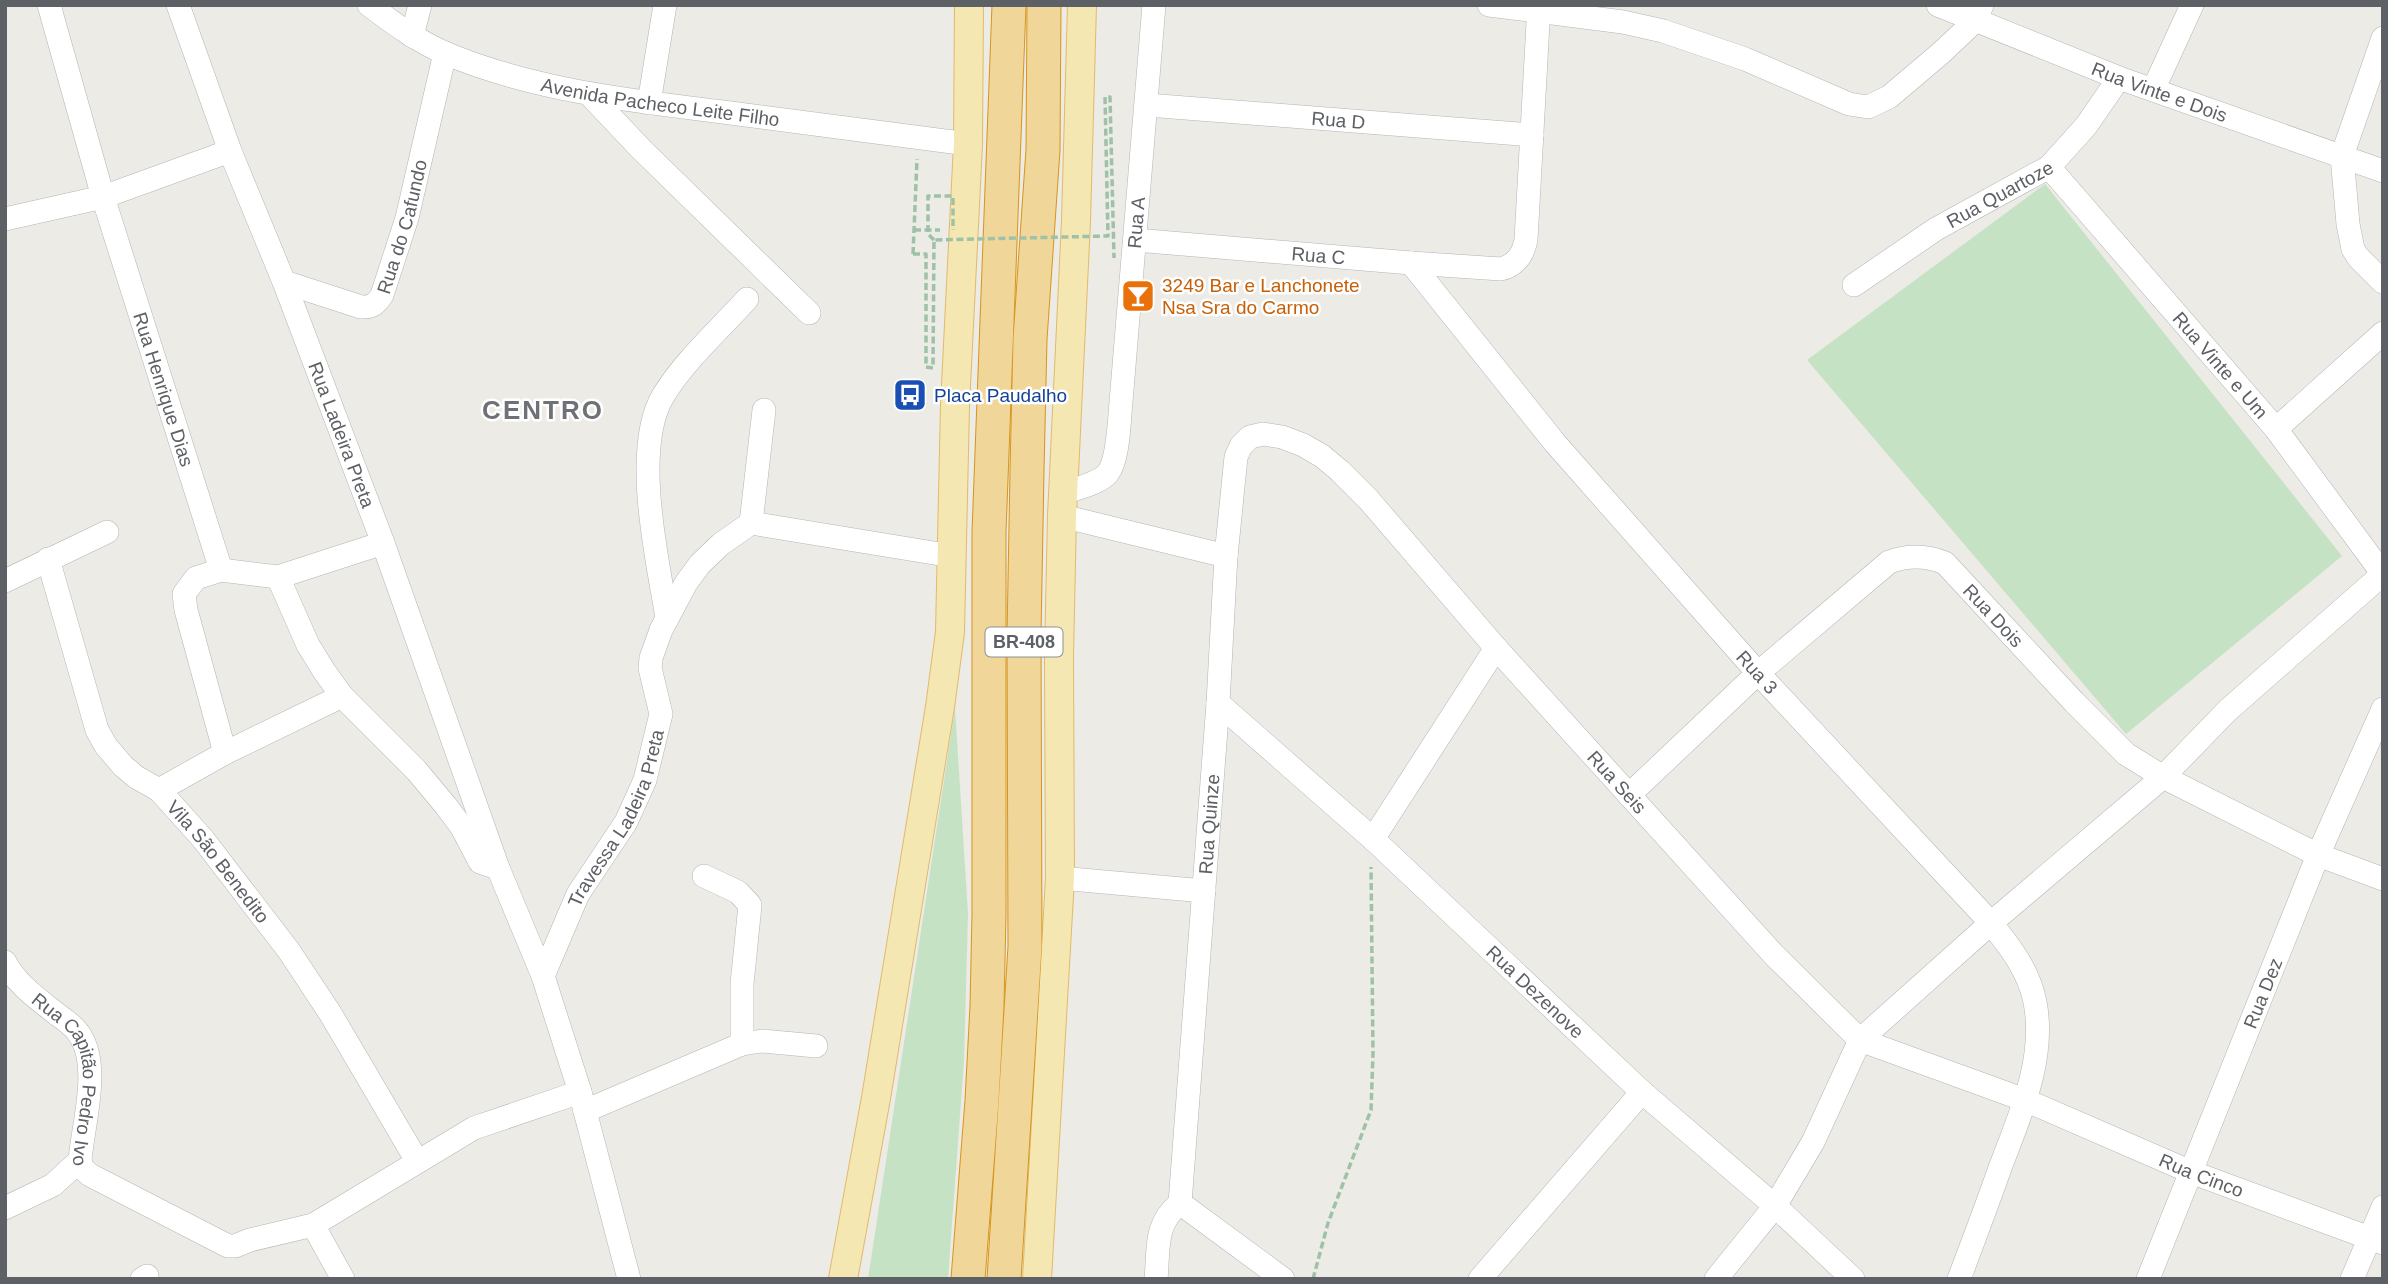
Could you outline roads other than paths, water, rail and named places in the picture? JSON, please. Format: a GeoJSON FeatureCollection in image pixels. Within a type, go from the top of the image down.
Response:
{"type":"FeatureCollection","features":[{"type":"Feature","properties":{"kind":"highway","name":"BR-408"},"geometry":{"type":"LineString","coordinates":[[968,1279],[987,1006],[989,532],[1009,5]]}},
{"type":"Feature","properties":{"kind":"highway","name":"BR-408"},"geometry":{"type":"LineString","coordinates":[[1004,1279],[1025,947],[1024,635],[1027,471],[1030,340],[1043,150],[1044,5]]}},
{"type":"Feature","properties":{"kind":"main road"},"geometry":{"type":"LineString","coordinates":[[843,1279],[876,1097],[950,632],[955,405],[968,144],[969,5]]}},
{"type":"Feature","properties":{"kind":"main road"},"geometry":{"type":"LineString","coordinates":[[1037,1279],[1060,878],[1059,655],[1062,505],[1077,208],[1082,5]]}},
{"type":"Feature","properties":{"kind":"street","name":"Rua Henrique Dias"},"geometry":{"type":"LineString","coordinates":[[49,5],[103,197],[221,570]]}},
{"type":"Feature","properties":{"kind":"street","name":"Rua Ladeira Preta"},"geometry":{"type":"LineString","coordinates":[[178,5],[230,151],[284,282],[383,543],[498,868],[543,976]]}},
{"type":"Feature","properties":{"kind":"street","name":"Avenida Pacheco Leite Filho"},"geometry":{"type":"LineString","coordinates":[[369,5],[412,36],[446,53],[512,75],[589,94],[968,144]]}},
{"type":"Feature","properties":{"kind":"street"},"geometry":{"type":"LineString","coordinates":[[412,36],[420,5]]}},
{"type":"Feature","properties":{"kind":"street"},"geometry":{"type":"LineString","coordinates":[[649,103],[665,5]]}},
{"type":"Feature","properties":{"kind":"street","name":"Rua A"},"geometry":{"type":"LineString","coordinates":[[1062,505],[1108,473],[1114,456],[1121,402],[1154,5]]}},
{"type":"Feature","properties":{"kind":"street"},"geometry":{"type":"LineString","coordinates":[[1489,5],[1539,9],[1663,31],[1745,59],[1849,104],[1868,107],[1889,97],[1941,53],[1979,13]]}},
{"type":"Feature","properties":{"kind":"street","name":"Rua Vinte e Dois"},"geometry":{"type":"LineString","coordinates":[[1938,5],[1979,13],[2119,78],[2154,88],[2383,171]]}},
{"type":"Feature","properties":{"kind":"street"},"geometry":{"type":"LineString","coordinates":[[2154,88],[2192,5]]}},
{"type":"Feature","properties":{"kind":"street"},"geometry":{"type":"LineString","coordinates":[[1532,135],[1539,9]]}},
{"type":"Feature","properties":{"kind":"street"},"geometry":{"type":"LineString","coordinates":[[2383,38],[2342,156],[2353,249],[2383,282]]}},
{"type":"Feature","properties":{"kind":"street","name":"Rua do Cafundo"},"geometry":{"type":"LineString","coordinates":[[284,282],[361,307],[368,308],[378,302],[407,218],[446,53]]}},
{"type":"Feature","properties":{"kind":"street","name":"Rua Quartoze"},"geometry":{"type":"LineString","coordinates":[[1854,285],[1936,229],[2049,167],[2086,126],[2119,78]]}},
{"type":"Feature","properties":{"kind":"street"},"geometry":{"type":"LineString","coordinates":[[589,94],[809,313]]}},
{"type":"Feature","properties":{"kind":"street","name":"Rua D"},"geometry":{"type":"LineString","coordinates":[[1147,105],[1532,135]]}},
{"type":"Feature","properties":{"kind":"street","name":"Rua C"},"geometry":{"type":"LineString","coordinates":[[1135,240],[1501,269],[1516,261],[1524,249],[1532,135]]}},
{"type":"Feature","properties":{"kind":"street"},"geometry":{"type":"LineString","coordinates":[[5,219],[103,197],[230,151]]}},
{"type":"Feature","properties":{"kind":"street","name":"Rua Vinte e Um"},"geometry":{"type":"LineString","coordinates":[[2049,167],[2276,429],[2383,574]]}},
{"type":"Feature","properties":{"kind":"street","name":"Rua 3"},"geometry":{"type":"LineString","coordinates":[[1411,263],[1555,443],[1758,673],[1991,923],[2016,955],[2035,999],[2037,1046],[2025,1100],[1959,1279]]}},
{"type":"Feature","properties":{"kind":"street"},"geometry":{"type":"LineString","coordinates":[[667,617],[649,495],[649,455],[654,417],[661,398],[673,380],[747,299]]}},
{"type":"Feature","properties":{"kind":"street"},"geometry":{"type":"LineString","coordinates":[[2276,429],[2383,333]]}},
{"type":"Feature","properties":{"kind":"street"},"geometry":{"type":"LineString","coordinates":[[764,410],[751,523],[952,556]]}},
{"type":"Feature","properties":{"kind":"street","name":"Rua Seis"},"geometry":{"type":"LineString","coordinates":[[1241,446],[1250,437],[1263,434],[1282,437],[1322,456],[1368,499],[1496,648],[1629,795],[1782,963],[1860,1040],[2025,1100]]}},
{"type":"Feature","properties":{"kind":"street","name":"Rua Quinze"},"geometry":{"type":"LineString","coordinates":[[1180,1203],[1218,703],[1226,556],[1236,457],[1241,446]]}},
{"type":"Feature","properties":{"kind":"street"},"geometry":{"type":"LineString","coordinates":[[1062,505],[1226,556]]}},
{"type":"Feature","properties":{"kind":"street","name":"Travessa Ladeira Preta"},"geometry":{"type":"LineString","coordinates":[[543,976],[578,894],[626,822],[645,779],[661,714],[650,676],[651,659],[667,617],[685,583],[700,564],[721,544],[751,523]]}},
{"type":"Feature","properties":{"kind":"street"},"geometry":{"type":"LineString","coordinates":[[5,580],[107,533]]}},
{"type":"Feature","properties":{"kind":"street"},"geometry":{"type":"LineString","coordinates":[[225,753],[184,594],[197,578],[221,570],[278,577],[383,543]]}},
{"type":"Feature","properties":{"kind":"street","name":"Rua Dois"},"geometry":{"type":"LineString","coordinates":[[1629,795],[1758,673],[1889,562],[1910,556],[1934,558],[1945,564],[2126,754],[2163,776],[2318,855],[2383,879]]}},
{"type":"Feature","properties":{"kind":"street","name":"Vila São Benedito"},"geometry":{"type":"LineString","coordinates":[[48,559],[97,730],[106,746],[136,777],[159,790],[232,875],[289,951],[330,1013],[416,1160]]}},
{"type":"Feature","properties":{"kind":"street"},"geometry":{"type":"LineString","coordinates":[[1716,1279],[1775,1206],[1813,1142],[1860,1040],[1991,923],[2163,776],[2228,710],[2383,574]]}},
{"type":"Feature","properties":{"kind":"street","name":"Rua Ladeira Preta"},"geometry":{"type":"LineString","coordinates":[[278,577],[308,645],[342,696],[439,797],[461,826],[480,862],[498,868]]}},
{"type":"Feature","properties":{"kind":"street"},"geometry":{"type":"LineString","coordinates":[[1373,839],[1496,648]]}},
{"type":"Feature","properties":{"kind":"street"},"geometry":{"type":"LineString","coordinates":[[159,790],[225,753],[342,696]]}},
{"type":"Feature","properties":{"kind":"street","name":"Rua Dezenove"},"geometry":{"type":"LineString","coordinates":[[1218,703],[1373,839],[1642,1092],[1775,1206],[1853,1279]]}},
{"type":"Feature","properties":{"kind":"street","name":"Rua Dez"},"geometry":{"type":"LineString","coordinates":[[2148,1279],[2318,855],[2383,709]]}},
{"type":"Feature","properties":{"kind":"street"},"geometry":{"type":"LineString","coordinates":[[704,876],[737,892],[750,905],[743,984],[742,1044]]}},
{"type":"Feature","properties":{"kind":"street"},"geometry":{"type":"LineString","coordinates":[[1060,878],[1204,891]]}},
{"type":"Feature","properties":{"kind":"street","name":"Rua Capitão Pedro Ivo"},"geometry":{"type":"LineString","coordinates":[[5,962],[19,983],[71,1024],[86,1048],[90,1073],[80,1160],[82,1168],[90,1175],[228,1246],[313,1226]]}},
{"type":"Feature","properties":{"kind":"street"},"geometry":{"type":"LineString","coordinates":[[543,976],[583,1101],[629,1279]]}},
{"type":"Feature","properties":{"kind":"street"},"geometry":{"type":"LineString","coordinates":[[342,1279],[313,1226],[416,1160],[474,1128],[583,1101],[742,1044],[762,1041],[816,1046]]}},
{"type":"Feature","properties":{"kind":"street"},"geometry":{"type":"LineString","coordinates":[[1480,1279],[1642,1092]]}},
{"type":"Feature","properties":{"kind":"street","name":"Rua Cinco"},"geometry":{"type":"LineString","coordinates":[[2025,1100],[2191,1172],[2376,1241]]}},
{"type":"Feature","properties":{"kind":"street"},"geometry":{"type":"LineString","coordinates":[[5,1208],[53,1185],[80,1160]]}},
{"type":"Feature","properties":{"kind":"street"},"geometry":{"type":"LineString","coordinates":[[1156,1279],[1161,1226],[1166,1216],[1180,1203],[1283,1279]]}},
{"type":"Feature","properties":{"kind":"street"},"geometry":{"type":"LineString","coordinates":[[2352,1279],[2376,1241],[2383,1207]]}},
{"type":"Feature","properties":{"kind":"place","name":"3249 Bar e Lanchonete Nsa Sra do Carmo"},"geometry":{"type":"Point","coordinates":[1138,296]}},
{"type":"Feature","properties":{"kind":"place","name":"Placa Paudalho"},"geometry":{"type":"Point","coordinates":[910,395]}},
{"type":"Feature","properties":{"kind":"district","name":"CENTRO"},"geometry":{"type":"Point","coordinates":[543,410]}}]}
